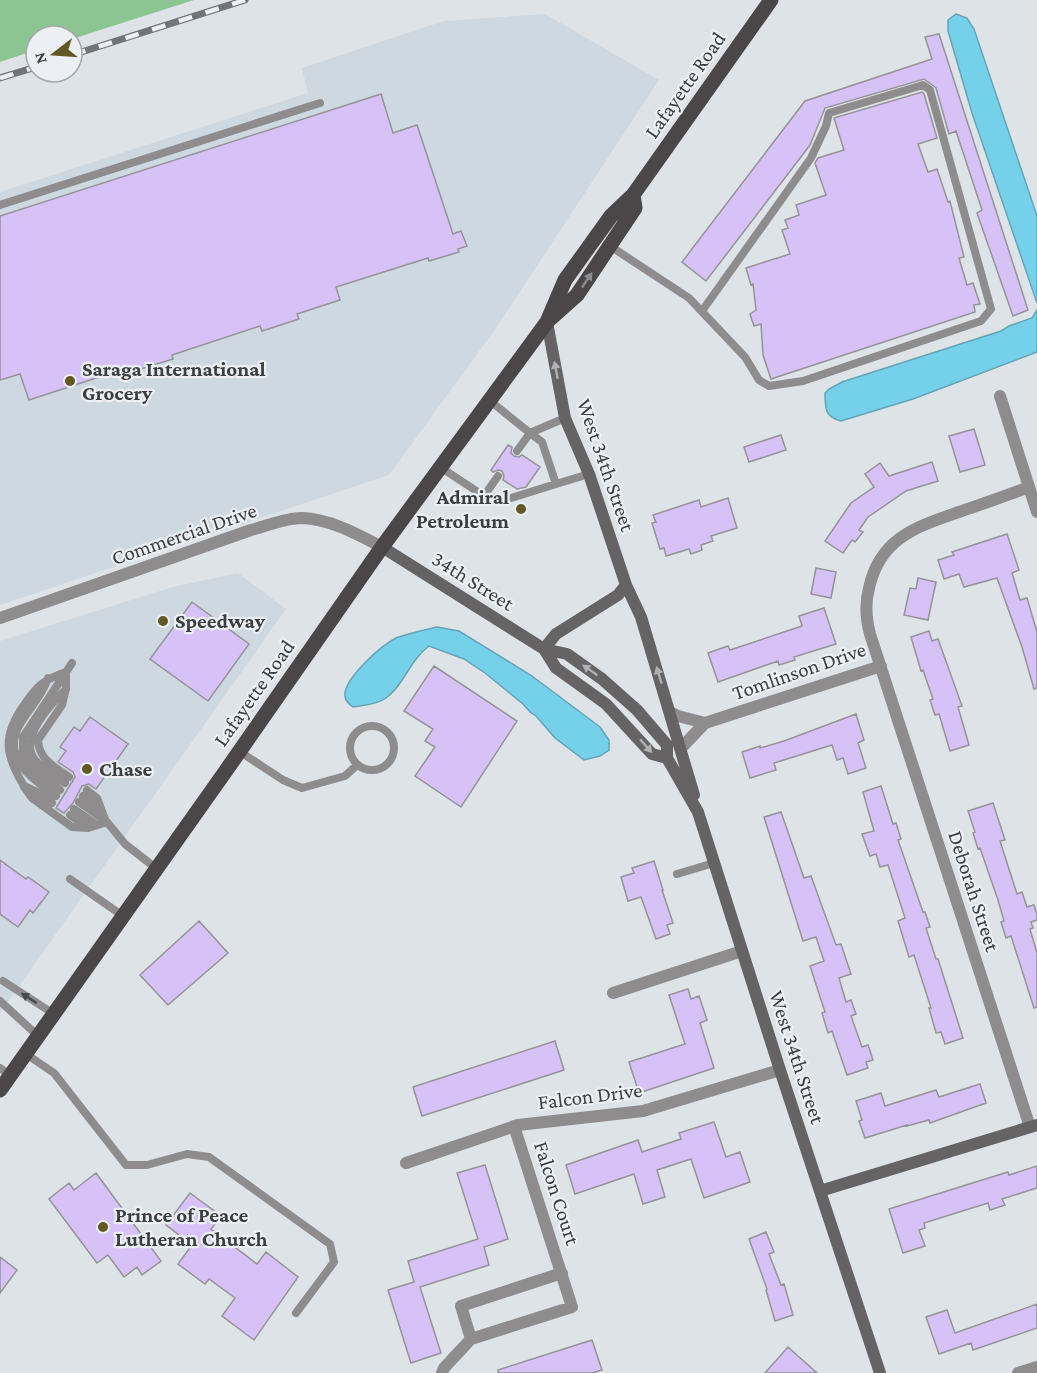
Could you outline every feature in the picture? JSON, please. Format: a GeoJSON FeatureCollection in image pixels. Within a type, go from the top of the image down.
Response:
{"type":"FeatureCollection","features":[{"type":"Feature","properties":{"kind":"main road","name":"Lafayette Road"},"geometry":{"type":"LineString","coordinates":[[0,1090],[5,1072],[26,1054],[382,547],[546,322],[565,280],[611,216],[633,195],[771,0]]}},
{"type":"Feature","properties":{"kind":"main road","name":"Lafayette Road"},"geometry":{"type":"LineString","coordinates":[[546,322],[577,295],[635,208],[633,195]]}},
{"type":"Feature","properties":{"kind":"street","name":"West 34th Street"},"geometry":{"type":"LineString","coordinates":[[546,322],[565,418],[589,474],[626,585],[641,617],[714,863],[880,1373]]}},
{"type":"Feature","properties":{"kind":"street"},"geometry":{"type":"LineString","coordinates":[[1000,396],[1037,512]]}},
{"type":"Feature","properties":{"kind":"street","name":"Tomlinson Drive"},"geometry":{"type":"LineString","coordinates":[[681,748],[705,723],[881,666],[868,627],[867,597],[872,575],[886,552],[898,539],[925,524],[1029,487]]}},
{"type":"Feature","properties":{"kind":"street","name":"Commercial Drive"},"geometry":{"type":"LineString","coordinates":[[0,618],[251,530],[302,518],[323,521],[352,531],[382,547]]}},
{"type":"Feature","properties":{"kind":"street","name":"34th Street"},"geometry":{"type":"LineString","coordinates":[[382,547],[544,649]]}},
{"type":"Feature","properties":{"kind":"street"},"geometry":{"type":"LineString","coordinates":[[544,649],[556,634],[618,595],[626,585]]}},
{"type":"Feature","properties":{"kind":"street","name":"West 34th Street"},"geometry":{"type":"LineString","coordinates":[[544,649],[556,668],[606,704],[652,753],[667,758]]}},
{"type":"Feature","properties":{"kind":"street","name":"West 34th Street"},"geometry":{"type":"LineString","coordinates":[[544,649],[567,654],[615,689],[637,710],[667,745],[667,758],[698,812]]}},
{"type":"Feature","properties":{"kind":"street","name":"Deborah Street"},"geometry":{"type":"LineString","coordinates":[[881,666],[1034,1126]]}},
{"type":"Feature","properties":{"kind":"street"},"geometry":{"type":"LineString","coordinates":[[670,712],[705,723]]}},
{"type":"Feature","properties":{"kind":"street"},"geometry":{"type":"LineString","coordinates":[[613,993],[742,951]]}},
{"type":"Feature","properties":{"kind":"street","name":"Falcon Drive"},"geometry":{"type":"LineString","coordinates":[[406,1162],[514,1126],[643,1111],[780,1070]]}},
{"type":"Feature","properties":{"kind":"street","name":"Falcon Court"},"geometry":{"type":"LineString","coordinates":[[442,1373],[471,1339],[572,1307],[514,1126]]}},
{"type":"Feature","properties":{"kind":"street"},"geometry":{"type":"LineString","coordinates":[[820,1191],[1034,1126]]}},
{"type":"Feature","properties":{"kind":"street","name":"Falcon Court"},"geometry":{"type":"LineString","coordinates":[[471,1339],[461,1306],[562,1273]]}},
{"type":"Feature","properties":{"kind":"street"},"geometry":{"type":"LineString","coordinates":[[1018,1373],[1037,1367]]}},
{"type":"Feature","properties":{"kind":"lane"},"geometry":{"type":"LineString","coordinates":[[610,246],[689,297],[702,312],[745,357],[759,380],[769,386],[803,381],[981,321],[991,309],[930,90],[923,85],[829,113],[826,126],[810,158],[702,312]]}},
{"type":"Feature","properties":{"kind":"lane"},"geometry":{"type":"LineString","coordinates":[[0,205],[320,103]]}},
{"type":"Feature","properties":{"kind":"lane"},"geometry":{"type":"LineString","coordinates":[[489,400],[542,442],[556,484]]}},
{"type":"Feature","properties":{"kind":"lane"},"geometry":{"type":"LineString","coordinates":[[517,451],[530,433],[565,418]]}},
{"type":"Feature","properties":{"kind":"lane"},"geometry":{"type":"LineString","coordinates":[[440,467],[484,496],[508,499],[589,474]]}},
{"type":"Feature","properties":{"kind":"lane"},"geometry":{"type":"LineString","coordinates":[[484,496],[498,476]]}},
{"type":"Feature","properties":{"kind":"lane"},"geometry":{"type":"LineString","coordinates":[[61,790],[32,768],[23,754],[22,737],[72,663]]}},
{"type":"Feature","properties":{"kind":"lane"},"geometry":{"type":"LineString","coordinates":[[66,672],[48,678],[38,685],[13,720],[8,739],[12,763],[32,798],[72,827],[92,826],[106,822]]}},
{"type":"Feature","properties":{"kind":"lane"},"geometry":{"type":"LineString","coordinates":[[61,790],[39,752],[38,740],[62,705],[66,688],[66,672]]}},
{"type":"Feature","properties":{"kind":"lane"},"geometry":{"type":"LineString","coordinates":[[48,678],[44,690],[19,726],[15,744],[16,754],[25,772],[61,790]]}},
{"type":"Feature","properties":{"kind":"lane"},"geometry":{"type":"LineString","coordinates":[[371,725],[387,731],[393,741],[394,749],[389,762],[383,767],[369,770],[357,765],[352,759],[349,747],[355,733],[371,725]]}},
{"type":"Feature","properties":{"kind":"lane"},"geometry":{"type":"LineString","coordinates":[[239,751],[283,780],[302,788],[345,776],[357,765]]}},
{"type":"Feature","properties":{"kind":"lane"},"geometry":{"type":"LineString","coordinates":[[24,786],[37,792],[61,790]]}},
{"type":"Feature","properties":{"kind":"lane"},"geometry":{"type":"LineString","coordinates":[[79,802],[92,826]]}},
{"type":"Feature","properties":{"kind":"lane"},"geometry":{"type":"LineString","coordinates":[[79,802],[101,808],[106,822]]}},
{"type":"Feature","properties":{"kind":"lane"},"geometry":{"type":"LineString","coordinates":[[79,802],[106,822],[125,844],[157,869]]}},
{"type":"Feature","properties":{"kind":"lane"},"geometry":{"type":"LineString","coordinates":[[677,874],[714,863]]}},
{"type":"Feature","properties":{"kind":"lane"},"geometry":{"type":"LineString","coordinates":[[70,879],[123,916]]}},
{"type":"Feature","properties":{"kind":"lane"},"geometry":{"type":"LineString","coordinates":[[3,981],[54,1014]]}},
{"type":"Feature","properties":{"kind":"lane"},"geometry":{"type":"LineString","coordinates":[[0,1001],[38,1036]]}},
{"type":"Feature","properties":{"kind":"lane"},"geometry":{"type":"LineString","coordinates":[[26,1054],[54,1073],[126,1165],[147,1165],[187,1154],[209,1157],[330,1244],[334,1262],[296,1313]]}},
{"type":"Feature","properties":{"kind":"shaded area"},"geometry":{"type":"Polygon","coordinates":[[[545,14],[659,80],[496,328],[389,475],[0,605],[0,192],[308,93],[302,68],[444,21],[545,14]]]}},
{"type":"Feature","properties":{"kind":"shaded area"},"geometry":{"type":"Polygon","coordinates":[[[238,573],[286,609],[0,1013],[0,641],[173,587],[238,573]]]}},
{"type":"Feature","properties":{"kind":"green space"},"geometry":{"type":"Polygon","coordinates":[[[0,0],[194,0],[84,35],[84,24],[24,24],[24,54],[0,62],[0,0]]]}},
{"type":"Feature","properties":{"kind":"water"},"geometry":{"type":"Polygon","coordinates":[[[956,14],[967,18],[974,29],[1037,216],[1037,303],[972,113],[948,31],[948,20],[956,14]]]}},
{"type":"Feature","properties":{"kind":"water"},"geometry":{"type":"Polygon","coordinates":[[[1037,310],[1037,352],[913,399],[841,421],[832,417],[827,411],[825,393],[842,382],[1001,331],[1032,318],[1037,310]]]}},
{"type":"Feature","properties":{"kind":"water"},"geometry":{"type":"Polygon","coordinates":[[[437,627],[459,631],[532,676],[600,727],[609,740],[609,750],[600,756],[584,760],[555,738],[536,716],[485,673],[464,659],[429,646],[386,698],[353,707],[348,702],[345,696],[346,689],[364,663],[396,638],[437,627]]]}},
{"type":"Feature","properties":{"kind":"building"},"geometry":{"type":"Polygon","coordinates":[[[939,34],[1028,310],[1013,316],[977,213],[982,210],[956,131],[949,134],[936,88],[924,79],[825,108],[810,145],[706,281],[682,262],[805,101],[932,59],[925,37],[939,34]]]}},
{"type":"Feature","properties":{"kind":"building"},"geometry":{"type":"Polygon","coordinates":[[[922,92],[937,138],[918,144],[928,172],[937,169],[948,202],[950,201],[964,257],[959,258],[967,285],[973,283],[980,304],[974,305],[975,312],[771,379],[763,355],[761,324],[754,326],[750,314],[756,310],[753,284],[751,285],[746,268],[790,254],[782,230],[788,228],[785,220],[799,215],[796,205],[826,195],[815,163],[818,158],[844,150],[834,118],[922,92]]]}},
{"type":"Feature","properties":{"kind":"building"},"geometry":{"type":"Polygon","coordinates":[[[381,94],[393,133],[417,125],[453,234],[461,231],[467,246],[458,249],[459,252],[429,261],[428,258],[336,287],[340,300],[297,314],[299,319],[262,331],[260,326],[172,355],[173,359],[134,371],[133,366],[29,400],[20,374],[0,380],[0,216],[381,94]]]}},
{"type":"Feature","properties":{"kind":"building"},"geometry":{"type":"Polygon","coordinates":[[[974,429],[985,465],[960,472],[949,436],[974,429]]]}},
{"type":"Feature","properties":{"kind":"building"},"geometry":{"type":"Polygon","coordinates":[[[781,435],[786,450],[749,462],[744,447],[781,435]]]}},
{"type":"Feature","properties":{"kind":"building"},"geometry":{"type":"Polygon","coordinates":[[[508,445],[512,447],[511,453],[514,456],[522,455],[540,467],[526,487],[517,489],[503,480],[502,471],[493,472],[491,470],[508,445]]]}},
{"type":"Feature","properties":{"kind":"building"},"geometry":{"type":"Polygon","coordinates":[[[932,462],[938,481],[906,491],[868,517],[859,530],[863,532],[855,542],[852,540],[843,553],[825,541],[851,503],[874,487],[865,474],[880,463],[889,476],[932,462]]]}},
{"type":"Feature","properties":{"kind":"building"},"geometry":{"type":"Polygon","coordinates":[[[728,498],[737,528],[711,536],[713,541],[701,545],[702,550],[691,554],[689,549],[666,556],[664,548],[660,549],[652,523],[656,522],[653,515],[699,500],[701,507],[728,498]]]}},
{"type":"Feature","properties":{"kind":"building"},"geometry":{"type":"Polygon","coordinates":[[[1007,534],[1019,570],[1012,573],[1020,600],[1027,598],[1037,632],[1037,688],[1034,689],[1022,647],[997,578],[964,587],[959,574],[944,579],[938,560],[954,555],[952,552],[1007,534]]]}},
{"type":"Feature","properties":{"kind":"building"},"geometry":{"type":"Polygon","coordinates":[[[816,568],[836,572],[831,598],[811,594],[816,568]]]}},
{"type":"Feature","properties":{"kind":"building"},"geometry":{"type":"Polygon","coordinates":[[[918,578],[936,582],[928,620],[904,615],[910,588],[916,589],[918,578]]]}},
{"type":"Feature","properties":{"kind":"building"},"geometry":{"type":"Polygon","coordinates":[[[192,602],[249,644],[208,701],[150,659],[192,602]]]}},
{"type":"Feature","properties":{"kind":"building"},"geometry":{"type":"Polygon","coordinates":[[[824,608],[836,644],[794,657],[795,660],[779,665],[778,661],[718,682],[708,653],[728,646],[730,650],[802,626],[799,616],[824,608]]]}},
{"type":"Feature","properties":{"kind":"building"},"geometry":{"type":"Polygon","coordinates":[[[929,631],[932,641],[938,639],[962,706],[958,707],[969,745],[950,751],[939,714],[935,715],[930,700],[933,699],[923,670],[921,671],[911,637],[929,631]]]}},
{"type":"Feature","properties":{"kind":"building"},"geometry":{"type":"Polygon","coordinates":[[[434,666],[517,721],[461,807],[415,776],[435,747],[425,741],[433,729],[404,711],[434,666]]]}},
{"type":"Feature","properties":{"kind":"building"},"geometry":{"type":"Polygon","coordinates":[[[856,714],[864,740],[858,743],[866,768],[848,774],[843,758],[837,760],[832,745],[774,763],[776,770],[750,778],[742,752],[784,741],[856,714]]]}},
{"type":"Feature","properties":{"kind":"building","name":"Chase"},"geometry":{"type":"Polygon","coordinates":[[[90,717],[128,744],[96,789],[89,784],[82,786],[73,803],[64,813],[56,808],[75,777],[73,772],[58,762],[66,751],[60,747],[74,727],[80,731],[90,717]]]}},
{"type":"Feature","properties":{"kind":"building"},"geometry":{"type":"Polygon","coordinates":[[[881,786],[893,824],[896,823],[901,839],[898,840],[930,927],[926,928],[963,1038],[945,1044],[941,1032],[936,1033],[929,1008],[931,1008],[914,955],[909,957],[898,921],[905,918],[888,865],[880,867],[876,854],[870,856],[862,834],[874,831],[863,792],[881,786]]]}},
{"type":"Feature","properties":{"kind":"building"},"geometry":{"type":"Polygon","coordinates":[[[993,803],[1005,840],[1000,841],[1017,894],[1022,892],[1027,907],[1034,905],[1037,914],[1037,920],[1031,922],[1033,928],[1030,929],[1037,953],[1037,1007],[1034,1008],[1011,936],[1006,938],[998,900],[980,848],[978,849],[968,811],[993,803]]]}},
{"type":"Feature","properties":{"kind":"building"},"geometry":{"type":"Polygon","coordinates":[[[781,812],[804,878],[811,876],[836,945],[841,944],[851,974],[839,978],[846,1002],[851,1000],[856,1014],[851,1016],[862,1047],[868,1045],[873,1060],[866,1062],[868,1068],[847,1075],[832,1031],[828,1033],[822,1013],[825,1012],[810,966],[824,961],[816,937],[803,941],[764,817],[781,812]]]}},
{"type":"Feature","properties":{"kind":"building"},"geometry":{"type":"Polygon","coordinates":[[[0,860],[49,892],[33,913],[30,910],[18,927],[0,914],[0,860]]]}},
{"type":"Feature","properties":{"kind":"building"},"geometry":{"type":"Polygon","coordinates":[[[654,861],[673,923],[667,925],[670,934],[656,939],[641,897],[628,901],[621,877],[634,873],[632,868],[654,861]]]}},
{"type":"Feature","properties":{"kind":"building"},"geometry":{"type":"Polygon","coordinates":[[[199,921],[228,953],[168,1005],[140,975],[199,921]]]}},
{"type":"Feature","properties":{"kind":"building"},"geometry":{"type":"Polygon","coordinates":[[[688,989],[691,999],[699,996],[707,1020],[700,1023],[714,1068],[639,1093],[629,1062],[685,1044],[669,995],[688,989]]]}},
{"type":"Feature","properties":{"kind":"building"},"geometry":{"type":"Polygon","coordinates":[[[555,1041],[564,1070],[422,1116],[413,1087],[555,1041]]]}},
{"type":"Feature","properties":{"kind":"building"},"geometry":{"type":"Polygon","coordinates":[[[980,1084],[986,1103],[930,1123],[929,1120],[907,1125],[865,1138],[859,1121],[862,1120],[856,1101],[881,1093],[885,1106],[936,1090],[939,1097],[980,1084]]]}},
{"type":"Feature","properties":{"kind":"building"},"geometry":{"type":"Polygon","coordinates":[[[714,1122],[726,1157],[740,1152],[750,1182],[704,1198],[691,1159],[657,1170],[665,1197],[643,1204],[634,1174],[575,1194],[566,1165],[638,1140],[642,1152],[681,1139],[679,1133],[714,1122]]]}},
{"type":"Feature","properties":{"kind":"building"},"geometry":{"type":"Polygon","coordinates":[[[485,1165],[508,1239],[484,1247],[489,1265],[420,1287],[441,1353],[411,1363],[388,1290],[414,1282],[408,1261],[478,1239],[457,1173],[485,1165]]]}},
{"type":"Feature","properties":{"kind":"building"},"geometry":{"type":"Polygon","coordinates":[[[1037,1166],[1037,1188],[1002,1199],[1005,1205],[990,1210],[988,1203],[924,1223],[925,1228],[919,1230],[925,1246],[903,1253],[889,1209],[1008,1172],[1009,1175],[1037,1166]]]}},
{"type":"Feature","properties":{"kind":"building","name":"Prince of Peace Lutheran Church"},"geometry":{"type":"Polygon","coordinates":[[[96,1173],[161,1261],[142,1275],[137,1267],[124,1277],[108,1255],[97,1263],[49,1199],[69,1183],[74,1190],[96,1173]]]}},
{"type":"Feature","properties":{"kind":"building"},"geometry":{"type":"Polygon","coordinates":[[[190,1193],[221,1216],[211,1229],[257,1264],[266,1252],[298,1277],[254,1340],[222,1316],[235,1298],[209,1279],[205,1284],[178,1264],[192,1245],[166,1225],[190,1193]]]}},
{"type":"Feature","properties":{"kind":"building"},"geometry":{"type":"Polygon","coordinates":[[[766,1232],[774,1252],[769,1254],[781,1285],[784,1284],[793,1315],[775,1321],[767,1289],[749,1239],[766,1232]]]}},
{"type":"Feature","properties":{"kind":"building"},"geometry":{"type":"Polygon","coordinates":[[[0,1257],[17,1270],[0,1293],[0,1257]]]}},
{"type":"Feature","properties":{"kind":"building"},"geometry":{"type":"Polygon","coordinates":[[[1037,1304],[1037,1328],[973,1350],[971,1343],[939,1354],[926,1317],[947,1310],[955,1333],[1037,1304]]]}},
{"type":"Feature","properties":{"kind":"building"},"geometry":{"type":"Polygon","coordinates":[[[592,1340],[602,1370],[592,1373],[498,1373],[498,1370],[592,1340]]]}},
{"type":"Feature","properties":{"kind":"building"},"geometry":{"type":"Polygon","coordinates":[[[788,1347],[817,1373],[765,1373],[788,1347]]]}},
{"type":"Feature","properties":{"kind":"railway"},"geometry":{"type":"LineString","coordinates":[[84,51],[245,0]]}},
{"type":"Feature","properties":{"kind":"railway"},"geometry":{"type":"LineString","coordinates":[[0,78],[24,71]]}},
{"type":"Feature","properties":{"kind":"place","name":"Saraga International Grocery"},"geometry":{"type":"Point","coordinates":[70,381]}},
{"type":"Feature","properties":{"kind":"place","name":"Admiral Petroleum"},"geometry":{"type":"Point","coordinates":[521,509]}},
{"type":"Feature","properties":{"kind":"place","name":"Speedway"},"geometry":{"type":"Point","coordinates":[163,621]}},
{"type":"Feature","properties":{"kind":"place","name":"Chase"},"geometry":{"type":"Point","coordinates":[87,769]}},
{"type":"Feature","properties":{"kind":"place","name":"Prince of Peace Lutheran Church"},"geometry":{"type":"Point","coordinates":[103,1227]}}]}
